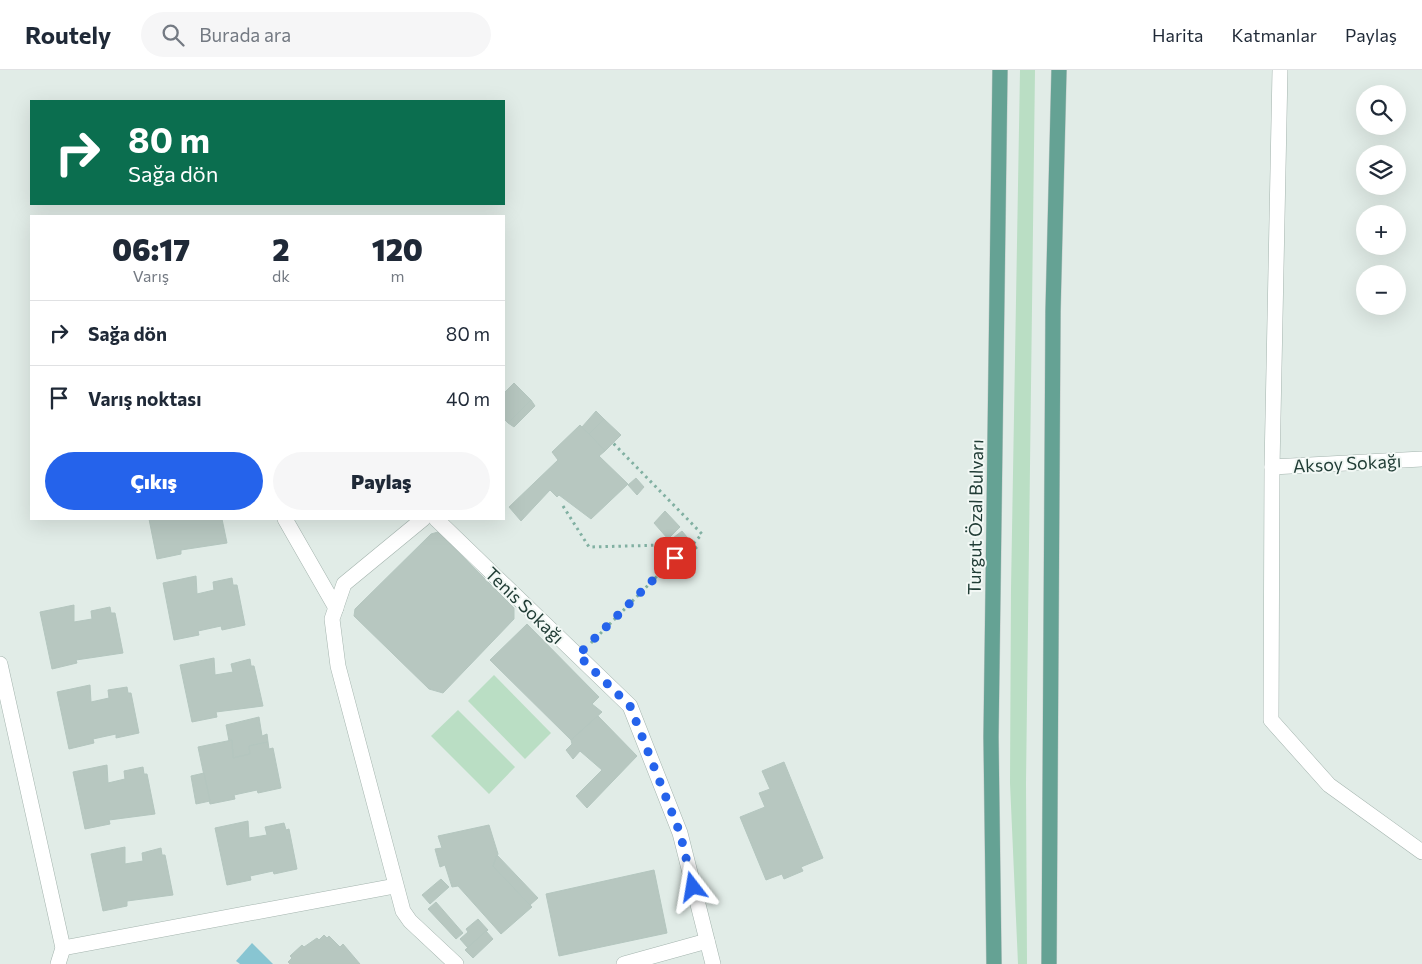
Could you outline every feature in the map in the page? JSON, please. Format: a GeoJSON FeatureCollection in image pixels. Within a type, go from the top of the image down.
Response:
{"type":"FeatureCollection","features":[{"type":"Feature","properties":{"kind":"main road","name":"Turgut Özal Bulvarı"},"geometry":{"type":"LineString","coordinates":[[994,964],[991,737],[1000,70]]}},
{"type":"Feature","properties":{"kind":"main road"},"geometry":{"type":"LineString","coordinates":[[1049,964],[1053,321],[1059,70]]}},
{"type":"Feature","properties":{"kind":"street"},"geometry":{"type":"LineString","coordinates":[[1280,70],[1272,467],[1271,720],[1329,784],[1422,852]]}},
{"type":"Feature","properties":{"kind":"street","name":"Aksoy Sokağı"},"geometry":{"type":"LineString","coordinates":[[1272,467],[1422,459]]}},
{"type":"Feature","properties":{"kind":"street"},"geometry":{"type":"LineString","coordinates":[[286,520],[336,608]]}},
{"type":"Feature","properties":{"kind":"street"},"geometry":{"type":"LineString","coordinates":[[422,520],[344,584],[332,619],[338,666],[403,911],[410,921],[456,964]]}},
{"type":"Feature","properties":{"kind":"street","name":"Tenis Sokağı"},"geometry":{"type":"LineString","coordinates":[[437,520],[630,706],[680,833],[713,964]]}},
{"type":"Feature","properties":{"kind":"street"},"geometry":{"type":"LineString","coordinates":[[0,664],[63,948],[58,964]]}},
{"type":"Feature","properties":{"kind":"street"},"geometry":{"type":"LineString","coordinates":[[63,948],[395,886]]}},
{"type":"Feature","properties":{"kind":"street"},"geometry":{"type":"LineString","coordinates":[[624,964],[706,941]]}},
{"type":"Feature","properties":{"kind":"path"},"geometry":{"type":"LineString","coordinates":[[563,506],[589,547],[664,545],[679,563],[696,548],[693,544],[702,534],[614,443]]}},
{"type":"Feature","properties":{"kind":"path"},"geometry":{"type":"LineString","coordinates":[[578,655],[675,558]]}},
{"type":"Feature","properties":{"kind":"green space"},"geometry":{"type":"Polygon","coordinates":[[[1020,70],[1035,70],[1026,783],[1027,964],[1018,964],[1010,783],[1011,589],[1020,70]]]}},
{"type":"Feature","properties":{"kind":"green space"},"geometry":{"type":"Polygon","coordinates":[[[494,675],[551,733],[525,759],[468,701],[494,675]]]}},
{"type":"Feature","properties":{"kind":"green space"},"geometry":{"type":"Polygon","coordinates":[[[458,710],[515,767],[489,794],[431,736],[458,710]]]}},
{"type":"Feature","properties":{"kind":"water"},"geometry":{"type":"Polygon","coordinates":[[[252,943],[273,964],[240,964],[236,961],[252,943]]]}},
{"type":"Feature","properties":{"kind":"building"},"geometry":{"type":"Polygon","coordinates":[[[514,383],[531,400],[508,423],[505,420],[505,392],[514,383]]]}},
{"type":"Feature","properties":{"kind":"building"},"geometry":{"type":"Polygon","coordinates":[[[531,400],[535,406],[514,427],[508,423],[531,400]]]}},
{"type":"Feature","properties":{"kind":"building"},"geometry":{"type":"Polygon","coordinates":[[[596,411],[604,419],[589,434],[582,427],[596,411]]]}},
{"type":"Feature","properties":{"kind":"building"},"geometry":{"type":"Polygon","coordinates":[[[604,419],[621,435],[605,451],[589,434],[604,419]]]}},
{"type":"Feature","properties":{"kind":"building"},"geometry":{"type":"Polygon","coordinates":[[[580,425],[605,451],[599,456],[628,484],[591,519],[559,495],[557,497],[550,490],[521,521],[509,507],[558,460],[552,452],[580,425]]]}},
{"type":"Feature","properties":{"kind":"building"},"geometry":{"type":"Polygon","coordinates":[[[636,478],[644,487],[637,495],[628,485],[636,478]]]}},
{"type":"Feature","properties":{"kind":"building"},"geometry":{"type":"Polygon","coordinates":[[[665,511],[680,527],[668,539],[654,523],[665,511]]]}},
{"type":"Feature","properties":{"kind":"building"},"geometry":{"type":"Polygon","coordinates":[[[149,520],[222,520],[227,543],[181,550],[181,554],[157,559],[149,520]]]}},
{"type":"Feature","properties":{"kind":"building"},"geometry":{"type":"Polygon","coordinates":[[[682,531],[696,548],[679,563],[664,545],[682,531]]]}},
{"type":"Feature","properties":{"kind":"building"},"geometry":{"type":"Polygon","coordinates":[[[438,532],[514,608],[514,619],[443,693],[429,689],[354,616],[355,609],[431,534],[438,532]]]}},
{"type":"Feature","properties":{"kind":"building"},"geometry":{"type":"Polygon","coordinates":[[[196,576],[197,594],[214,590],[213,582],[232,578],[233,585],[237,585],[245,625],[222,630],[221,626],[198,631],[199,635],[174,640],[163,583],[196,576]]]}},
{"type":"Feature","properties":{"kind":"building"},"geometry":{"type":"Polygon","coordinates":[[[74,605],[74,622],[92,619],[91,611],[110,607],[111,613],[115,613],[123,653],[76,660],[77,663],[52,669],[40,612],[74,605]]]}},
{"type":"Feature","properties":{"kind":"building"},"geometry":{"type":"Polygon","coordinates":[[[527,624],[599,697],[592,704],[602,712],[571,740],[490,660],[527,624]]]}},
{"type":"Feature","properties":{"kind":"building"},"geometry":{"type":"Polygon","coordinates":[[[214,658],[215,675],[233,672],[231,664],[250,659],[251,666],[254,666],[263,706],[216,712],[217,717],[192,722],[180,665],[214,658]]]}},
{"type":"Feature","properties":{"kind":"building"},"geometry":{"type":"Polygon","coordinates":[[[90,685],[91,702],[109,698],[108,690],[127,687],[128,693],[131,693],[139,733],[116,738],[116,734],[93,739],[94,743],[69,749],[57,692],[90,685]]]}},
{"type":"Feature","properties":{"kind":"building"},"geometry":{"type":"Polygon","coordinates":[[[598,716],[637,756],[587,808],[576,796],[602,770],[580,751],[573,759],[566,750],[572,744],[571,740],[598,716]]]}},
{"type":"Feature","properties":{"kind":"building"},"geometry":{"type":"Polygon","coordinates":[[[259,717],[262,736],[267,734],[268,742],[249,746],[250,754],[233,758],[232,740],[229,741],[226,725],[259,717]]]}},
{"type":"Feature","properties":{"kind":"building"},"geometry":{"type":"Polygon","coordinates":[[[232,740],[233,758],[250,754],[249,746],[268,742],[269,749],[273,748],[281,788],[258,793],[257,790],[234,795],[235,799],[210,804],[198,747],[232,740]]]}},
{"type":"Feature","properties":{"kind":"building"},"geometry":{"type":"Polygon","coordinates":[[[784,762],[823,858],[801,867],[803,871],[784,879],[782,874],[766,880],[740,817],[765,807],[759,793],[770,789],[762,771],[784,762]]]}},
{"type":"Feature","properties":{"kind":"building"},"geometry":{"type":"Polygon","coordinates":[[[107,765],[108,783],[125,779],[124,771],[143,767],[144,774],[147,774],[155,814],[109,820],[110,824],[85,829],[73,772],[107,765]]]}},
{"type":"Feature","properties":{"kind":"building"},"geometry":{"type":"Polygon","coordinates":[[[204,773],[210,801],[196,804],[191,776],[204,773]]]}},
{"type":"Feature","properties":{"kind":"building"},"geometry":{"type":"Polygon","coordinates":[[[248,821],[249,838],[267,835],[265,827],[284,823],[286,830],[289,829],[297,869],[274,874],[273,871],[250,876],[251,880],[227,885],[215,828],[248,821]]]}},
{"type":"Feature","properties":{"kind":"building"},"geometry":{"type":"Polygon","coordinates":[[[489,825],[498,854],[493,866],[532,907],[501,934],[458,886],[452,887],[445,865],[440,867],[435,849],[442,848],[438,836],[489,825]]]}},
{"type":"Feature","properties":{"kind":"building"},"geometry":{"type":"Polygon","coordinates":[[[125,847],[125,864],[143,861],[142,853],[161,848],[162,855],[165,855],[173,895],[127,901],[127,906],[103,911],[91,854],[125,847]]]}},
{"type":"Feature","properties":{"kind":"building"},"geometry":{"type":"Polygon","coordinates":[[[497,855],[538,898],[530,905],[493,866],[497,855]]]}},
{"type":"Feature","properties":{"kind":"building"},"geometry":{"type":"Polygon","coordinates":[[[654,870],[667,933],[559,956],[546,894],[654,870]]]}},
{"type":"Feature","properties":{"kind":"building"},"geometry":{"type":"Polygon","coordinates":[[[441,879],[449,887],[430,904],[422,895],[441,879]]]}},
{"type":"Feature","properties":{"kind":"building"},"geometry":{"type":"Polygon","coordinates":[[[436,902],[463,933],[456,939],[428,909],[436,902]]]}},
{"type":"Feature","properties":{"kind":"building"},"geometry":{"type":"Polygon","coordinates":[[[478,919],[488,930],[468,948],[460,939],[468,932],[466,929],[478,919]]]}},
{"type":"Feature","properties":{"kind":"building"},"geometry":{"type":"Polygon","coordinates":[[[486,931],[493,939],[473,958],[465,950],[486,931]]]}},
{"type":"Feature","properties":{"kind":"building"},"geometry":{"type":"Polygon","coordinates":[[[324,935],[327,938],[329,936],[340,947],[343,944],[360,964],[290,964],[288,962],[292,958],[290,956],[302,945],[304,947],[317,938],[319,940],[324,935]]]}},
{"type":"Feature","properties":{"kind":"route"},"geometry":{"type":"LineString","coordinates":[[675,558],[578,655],[630,706],[680,833],[693,887]]}}]}
